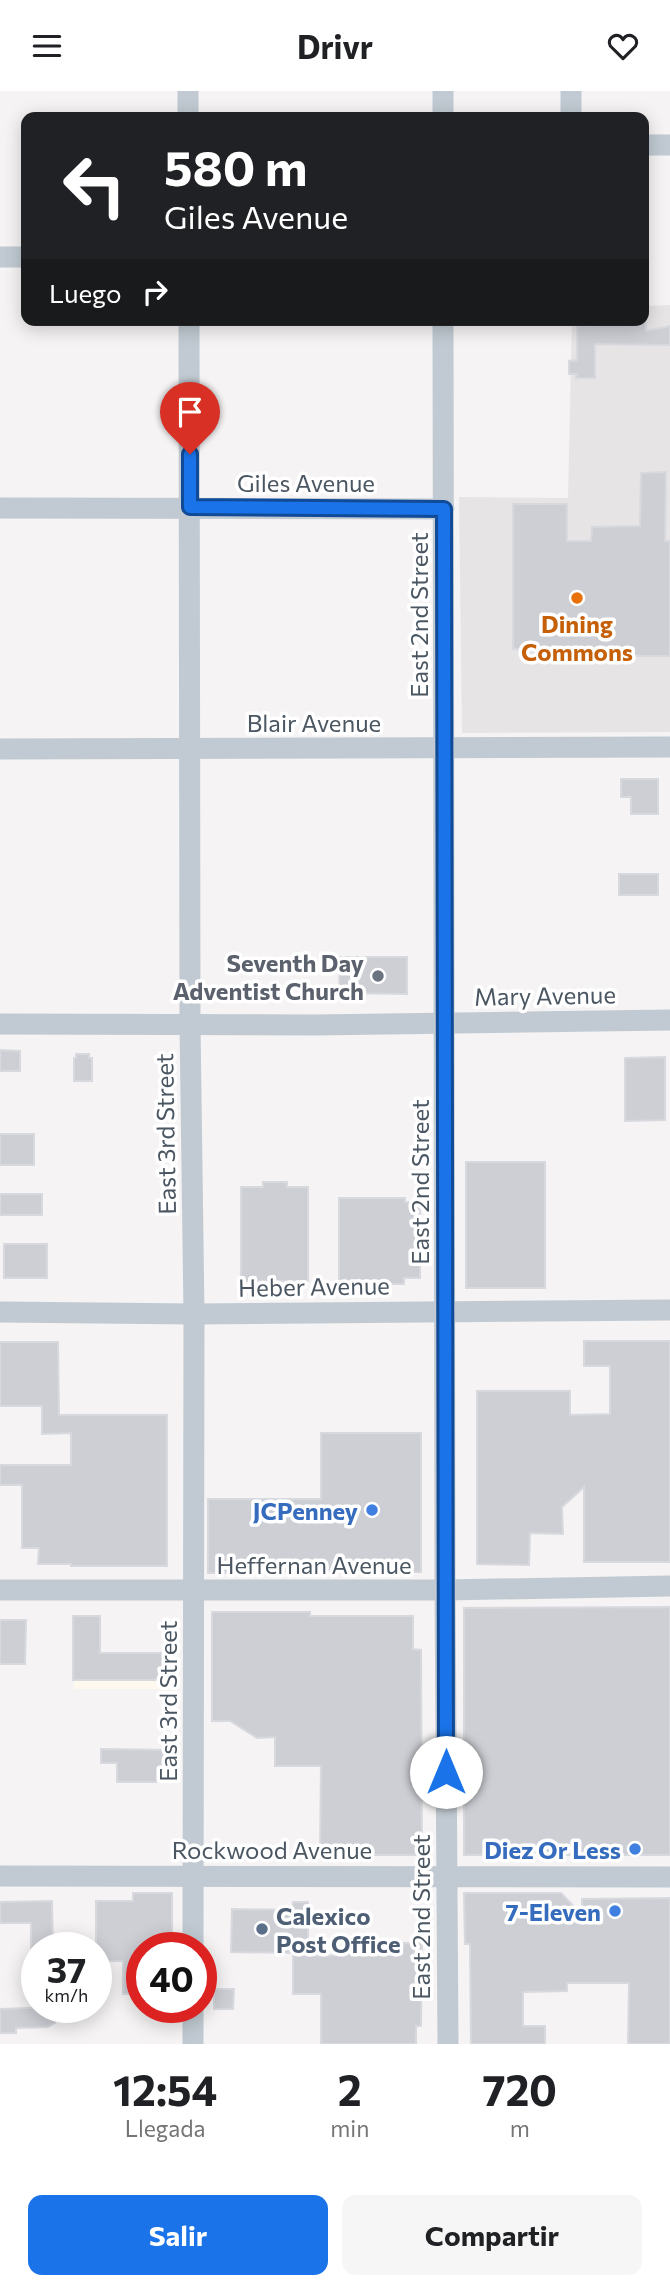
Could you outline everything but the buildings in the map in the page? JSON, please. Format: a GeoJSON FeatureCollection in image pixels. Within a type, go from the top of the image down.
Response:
{"type":"FeatureCollection","features":[{"type":"Feature","properties":{"kind":"street"},"geometry":{"type":"LineString","coordinates":[[188,91],[188,112]]}},
{"type":"Feature","properties":{"kind":"street"},"geometry":{"type":"LineString","coordinates":[[443,91],[443,112]]}},
{"type":"Feature","properties":{"kind":"street"},"geometry":{"type":"LineString","coordinates":[[571,91],[571,112]]}},
{"type":"Feature","properties":{"kind":"street"},"geometry":{"type":"LineString","coordinates":[[649,145],[670,145]]}},
{"type":"Feature","properties":{"kind":"street"},"geometry":{"type":"LineString","coordinates":[[0,257],[21,257]]}},
{"type":"Feature","properties":{"kind":"street","name":"East 3rd Street"},"geometry":{"type":"LineString","coordinates":[[189,326],[190,1025],[194,1314],[193,1932]]}},
{"type":"Feature","properties":{"kind":"street","name":"East 2nd Street"},"geometry":{"type":"LineString","coordinates":[[443,326],[448,2044]]}},
{"type":"Feature","properties":{"kind":"street","name":"Giles Avenue"},"geometry":{"type":"LineString","coordinates":[[0,508],[444,509]]}},
{"type":"Feature","properties":{"kind":"street","name":"Blair Avenue"},"geometry":{"type":"LineString","coordinates":[[0,749],[670,747]]}},
{"type":"Feature","properties":{"kind":"street","name":"Mary Avenue"},"geometry":{"type":"LineString","coordinates":[[0,1024],[190,1025],[670,1020]]}},
{"type":"Feature","properties":{"kind":"street","name":"Heber Avenue"},"geometry":{"type":"LineString","coordinates":[[0,1312],[194,1314],[670,1310]]}},
{"type":"Feature","properties":{"kind":"street","name":"Heffernan Avenue"},"geometry":{"type":"LineString","coordinates":[[0,1590],[445,1590],[670,1586]]}},
{"type":"Feature","properties":{"kind":"street","name":"Rockwood Avenue"},"geometry":{"type":"LineString","coordinates":[[0,1876],[670,1877]]}},
{"type":"Feature","properties":{"kind":"street"},"geometry":{"type":"LineString","coordinates":[[193,2023],[193,2044]]}},
{"type":"Feature","properties":{"kind":"shaded area"},"geometry":{"type":"Polygon","coordinates":[[[670,305],[670,732],[462,733],[459,497],[568,498],[572,326],[649,326],[649,306],[670,305]]]}},
{"type":"Feature","properties":{"kind":"shaded area"},"geometry":{"type":"Polygon","coordinates":[[[74,1624],[98,1660],[165,1659],[165,1689],[74,1689],[74,1624]]]}},
{"type":"Feature","properties":{"kind":"place","name":"Dining Commons"},"geometry":{"type":"Point","coordinates":[577,598]}},
{"type":"Feature","properties":{"kind":"place","name":"Seventh Day Adventist Church"},"geometry":{"type":"Point","coordinates":[378,976]}},
{"type":"Feature","properties":{"kind":"place","name":"JCPenney"},"geometry":{"type":"Point","coordinates":[372,1510]}},
{"type":"Feature","properties":{"kind":"place","name":"Diez Or Less"},"geometry":{"type":"Point","coordinates":[635,1849]}},
{"type":"Feature","properties":{"kind":"place","name":"7-Eleven"},"geometry":{"type":"Point","coordinates":[615,1911]}},
{"type":"Feature","properties":{"kind":"place","name":"Calexico Post Office"},"geometry":{"type":"Point","coordinates":[262,1929]}},
{"type":"Feature","properties":{"kind":"route"},"geometry":{"type":"LineString","coordinates":[[190,454],[190,507],[444,509],[446,1772]]}}]}
